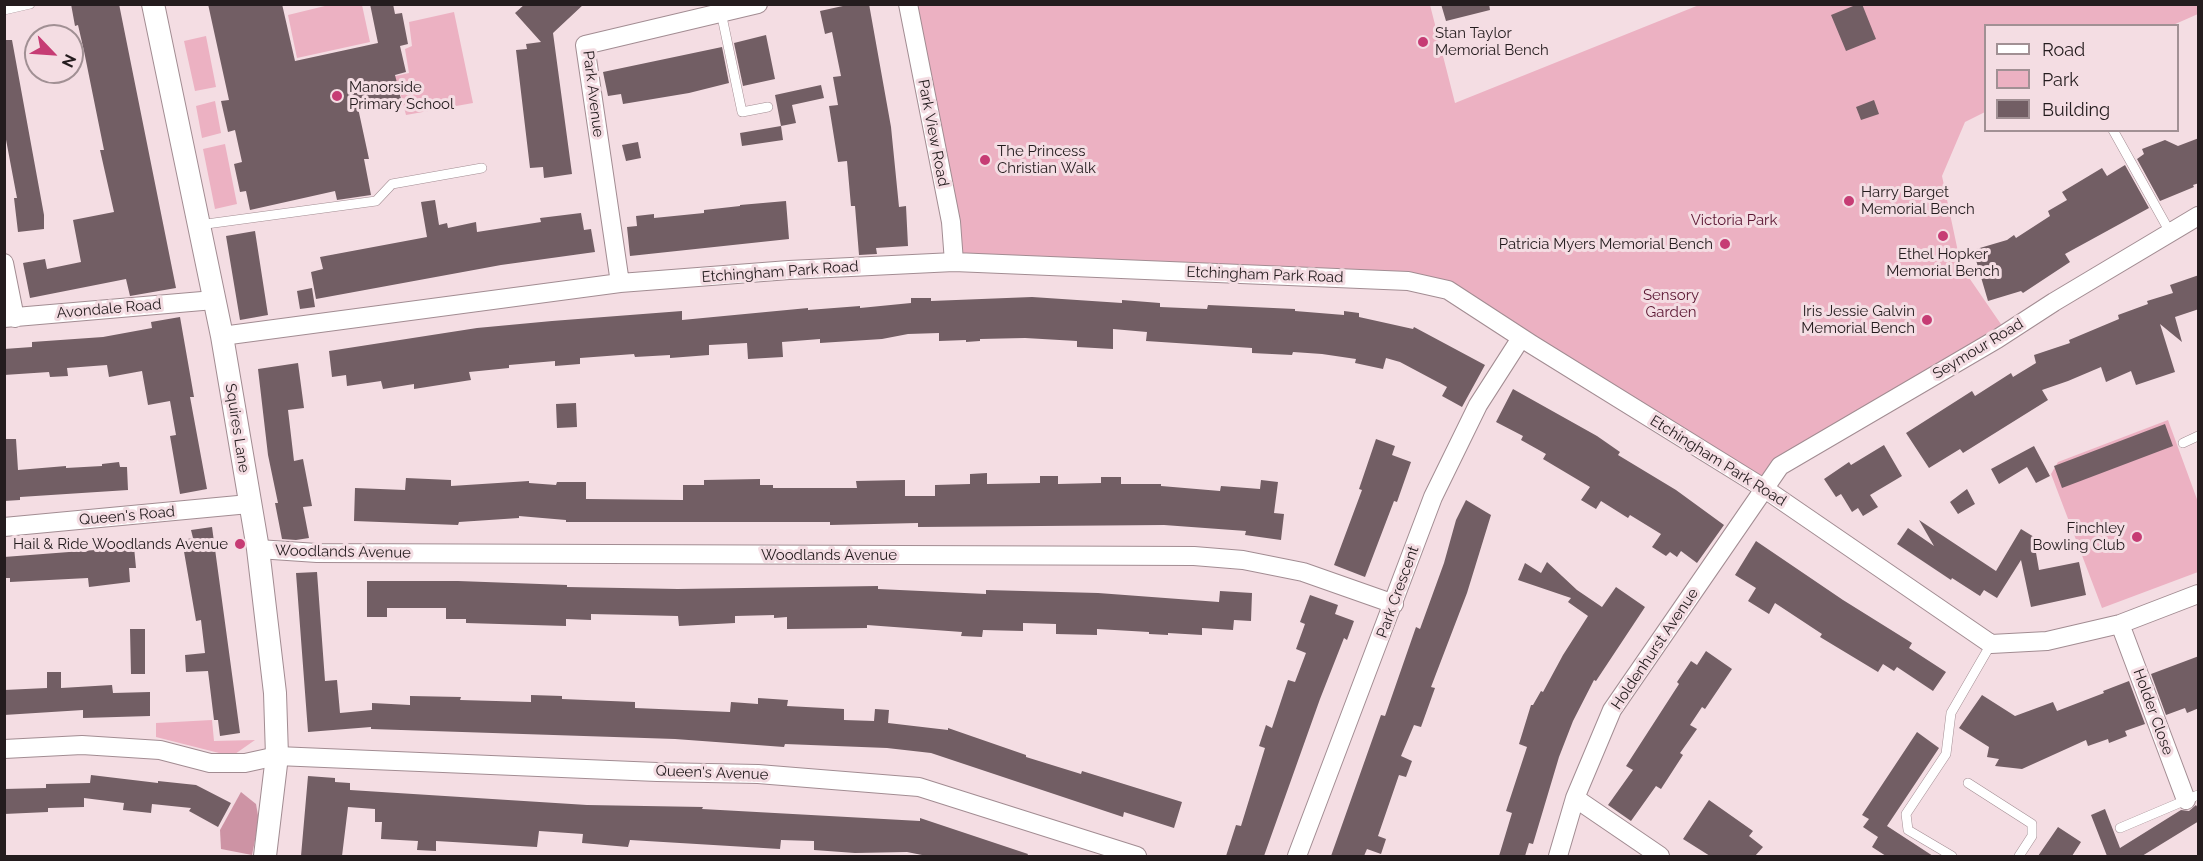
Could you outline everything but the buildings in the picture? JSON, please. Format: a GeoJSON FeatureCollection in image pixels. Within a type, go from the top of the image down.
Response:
{"type":"FeatureCollection","features":[{"type":"Feature","properties":{"kind":"street","name":"Squires Lane"},"geometry":{"type":"LineString","coordinates":[[153,4],[222,336],[258,549],[275,693],[277,756],[265,856]]}},
{"type":"Feature","properties":{"kind":"street","name":"Park Avenue"},"geometry":{"type":"LineString","coordinates":[[620,283],[585,45],[758,4]]}},
{"type":"Feature","properties":{"kind":"street","name":"Park View Road"},"geometry":{"type":"LineString","coordinates":[[908,4],[951,222],[954,262]]}},
{"type":"Feature","properties":{"kind":"street","name":"Seymour Road"},"geometry":{"type":"LineString","coordinates":[[1765,489],[1780,466],[2199,216]]}},
{"type":"Feature","properties":{"kind":"street","name":"Etchingham Park Road"},"geometry":{"type":"LineString","coordinates":[[222,336],[620,283],[789,270],[954,262],[1408,281],[1448,290],[1521,338],[1765,489],[1991,644]]}},
{"type":"Feature","properties":{"kind":"street"},"geometry":{"type":"LineString","coordinates":[[4,263],[10,318]]}},
{"type":"Feature","properties":{"kind":"street","name":"Avondale Road"},"geometry":{"type":"LineString","coordinates":[[10,318],[214,300]]}},
{"type":"Feature","properties":{"kind":"street","name":"Park Crescent"},"geometry":{"type":"LineString","coordinates":[[1297,856],[1433,497],[1478,405],[1521,338]]}},
{"type":"Feature","properties":{"kind":"street","name":"Holdenhurst Avenue"},"geometry":{"type":"LineString","coordinates":[[1558,856],[1575,798],[1612,710],[1765,489]]}},
{"type":"Feature","properties":{"kind":"street","name":"Queen's Road"},"geometry":{"type":"LineString","coordinates":[[4,527],[249,504]]}},
{"type":"Feature","properties":{"kind":"street","name":"Woodlands Avenue"},"geometry":{"type":"LineString","coordinates":[[258,549],[317,554],[1194,556],[1243,560],[1303,572],[1394,604]]}},
{"type":"Feature","properties":{"kind":"street"},"geometry":{"type":"LineString","coordinates":[[1991,644],[2047,641],[2120,624],[2199,594]]}},
{"type":"Feature","properties":{"kind":"street","name":"Holder Close"},"geometry":{"type":"LineString","coordinates":[[2120,624],[2192,797]]}},
{"type":"Feature","properties":{"kind":"street","name":"Queen's Avenue"},"geometry":{"type":"LineString","coordinates":[[4,749],[93,746],[160,750],[210,763],[245,764],[277,756],[758,774],[919,788],[1137,856]]}},
{"type":"Feature","properties":{"kind":"street"},"geometry":{"type":"LineString","coordinates":[[1575,798],[1660,856]]}},
{"type":"Feature","properties":{"kind":"lane"},"geometry":{"type":"LineString","coordinates":[[4,10],[30,4]]}},
{"type":"Feature","properties":{"kind":"lane"},"geometry":{"type":"LineString","coordinates":[[720,12],[741,112],[768,107]]}},
{"type":"Feature","properties":{"kind":"lane"},"geometry":{"type":"LineString","coordinates":[[2114,132],[2171,234]]}},
{"type":"Feature","properties":{"kind":"lane"},"geometry":{"type":"LineString","coordinates":[[199,225],[376,201],[392,184],[482,168]]}},
{"type":"Feature","properties":{"kind":"lane"},"geometry":{"type":"LineString","coordinates":[[2182,443],[2199,436]]}},
{"type":"Feature","properties":{"kind":"lane"},"geometry":{"type":"LineString","coordinates":[[1952,856],[1908,830],[1906,814],[1946,754],[1951,713],[1991,644]]}},
{"type":"Feature","properties":{"kind":"lane"},"geometry":{"type":"LineString","coordinates":[[1968,783],[2032,824],[2032,836],[2019,856]]}},
{"type":"Feature","properties":{"kind":"lane"},"geometry":{"type":"LineString","coordinates":[[2120,828],[2192,797]]}},
{"type":"Feature","properties":{"kind":"green space"},"geometry":{"type":"Polygon","coordinates":[[[333,4],[362,5],[370,42],[297,58],[288,15],[333,4]]]}},
{"type":"Feature","properties":{"kind":"green space","name":"Victoria Park"},"geometry":{"type":"Polygon","coordinates":[[[2198,4],[2198,14],[2175,24],[1984,24],[1984,112],[1965,122],[1942,176],[1961,266],[2007,333],[1778,467],[1764,487],[1525,339],[1409,281],[954,262],[908,5],[1430,5],[1455,103],[1699,5],[2198,4]]]}},
{"type":"Feature","properties":{"kind":"green space"},"geometry":{"type":"Polygon","coordinates":[[[454,12],[473,103],[406,115],[399,88],[362,97],[363,108],[354,110],[289,100],[409,73],[405,49],[412,46],[409,22],[454,12]]]}},
{"type":"Feature","properties":{"kind":"green space"},"geometry":{"type":"Polygon","coordinates":[[[206,36],[216,87],[195,91],[184,41],[206,36]]]}},
{"type":"Feature","properties":{"kind":"green space"},"geometry":{"type":"Polygon","coordinates":[[[215,101],[221,133],[202,138],[196,106],[215,101]]]}},
{"type":"Feature","properties":{"kind":"green space"},"geometry":{"type":"Polygon","coordinates":[[[225,144],[237,204],[215,209],[203,149],[225,144]]]}},
{"type":"Feature","properties":{"kind":"green space","name":"Finchley Bowling Club"},"geometry":{"type":"Polygon","coordinates":[[[2168,420],[2198,502],[2198,572],[2102,608],[2051,474],[2058,462],[2168,420]]]}},
{"type":"Feature","properties":{"kind":"green space"},"geometry":{"type":"Polygon","coordinates":[[[212,720],[214,741],[255,740],[235,754],[223,754],[156,737],[156,723],[212,720]]]}},
{"type":"Feature","properties":{"kind":"shaded area"},"geometry":{"type":"Polygon","coordinates":[[[241,792],[256,804],[259,821],[252,855],[221,849],[220,830],[241,792]]]}},
{"type":"Feature","properties":{"kind":"place","name":"Stan Taylor Memorial Bench"},"geometry":{"type":"Point","coordinates":[1423,42]}},
{"type":"Feature","properties":{"kind":"place","name":"Manorside Primary School"},"geometry":{"type":"Point","coordinates":[337,96]}},
{"type":"Feature","properties":{"kind":"place","name":"The Princess Christian Walk"},"geometry":{"type":"Point","coordinates":[985,160]}},
{"type":"Feature","properties":{"kind":"place","name":"Harry Barget Memorial Bench"},"geometry":{"type":"Point","coordinates":[1849,201]}},
{"type":"Feature","properties":{"kind":"place","name":"Ethel Hopker Memorial Bench"},"geometry":{"type":"Point","coordinates":[1943,236]}},
{"type":"Feature","properties":{"kind":"place","name":"Patricia Myers Memorial Bench"},"geometry":{"type":"Point","coordinates":[1725,244]}},
{"type":"Feature","properties":{"kind":"place","name":"Iris Jessie Galvin Memorial Bench"},"geometry":{"type":"Point","coordinates":[1927,320]}},
{"type":"Feature","properties":{"kind":"place","name":"Finchley Bowling Club"},"geometry":{"type":"Point","coordinates":[2137,537]}},
{"type":"Feature","properties":{"kind":"place","name":"Hail & Ride Woodlands Avenue"},"geometry":{"type":"Point","coordinates":[240,544]}},
{"type":"Feature","properties":{"kind":"park label","name":"Sensory Garden"},"geometry":{"type":"Point","coordinates":[1671,304]}}]}
